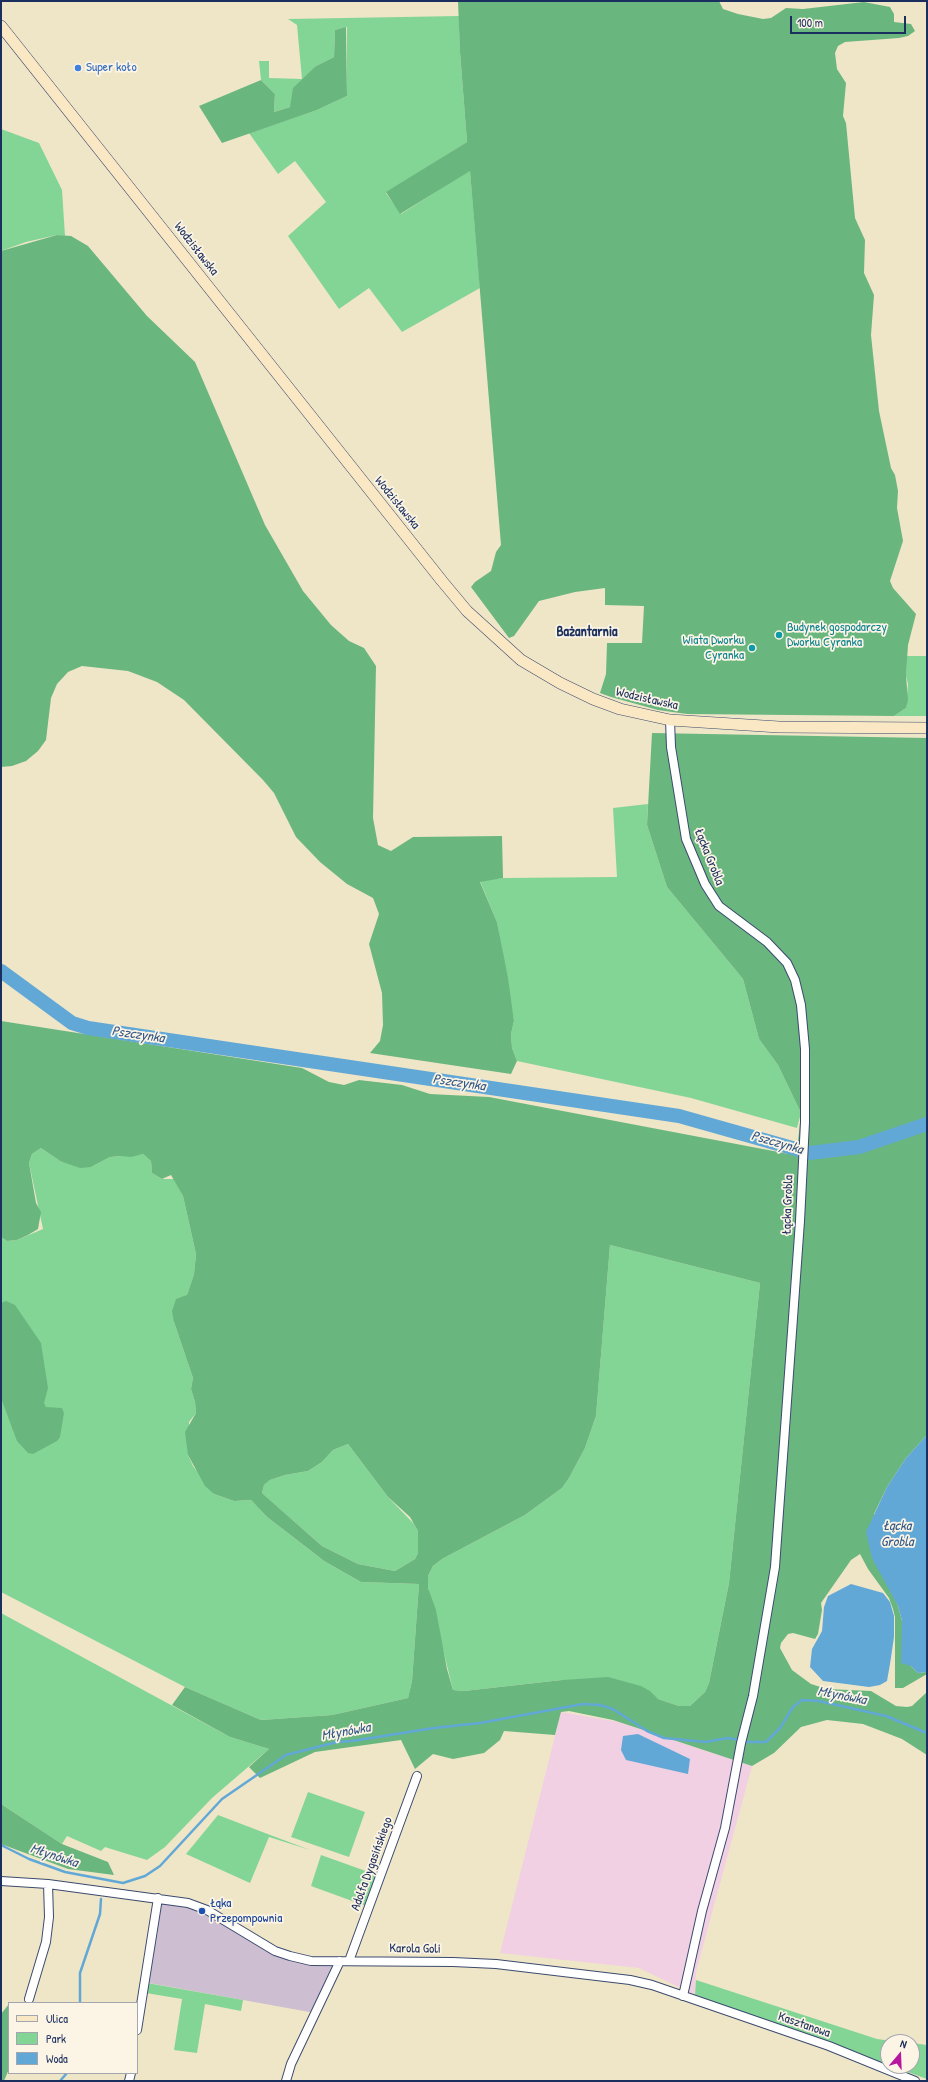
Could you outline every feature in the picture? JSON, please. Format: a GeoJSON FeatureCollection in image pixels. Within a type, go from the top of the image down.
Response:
{"type":"FeatureCollection","features":[{"type":"Feature","properties":{"kind":"main road","name":"Wodzisławska"},"geometry":{"type":"LineString","coordinates":[[1,26],[468,612],[521,660],[560,683],[620,709],[670,720],[779,727],[927,728]]}},
{"type":"Feature","properties":{"kind":"street","name":"Łącka Grobla"},"geometry":{"type":"LineString","coordinates":[[670,720],[671,747],[686,839],[705,884],[719,906],[767,942],[786,963],[795,980],[800,1005],[805,1049],[806,1122],[775,1567],[755,1684],[741,1743],[725,1828],[702,1911],[683,1996]]}},
{"type":"Feature","properties":{"kind":"street","name":"Adolfa Dygasińskiego"},"geometry":{"type":"LineString","coordinates":[[349,1961],[417,1776]]}},
{"type":"Feature","properties":{"kind":"street","name":"Karola Goli"},"geometry":{"type":"LineString","coordinates":[[1,1881],[48,1884],[188,1903],[207,1910],[260,1943],[290,1956],[311,1960],[496,1964],[630,1980],[652,1985],[683,1996]]}},
{"type":"Feature","properties":{"kind":"street"},"geometry":{"type":"LineString","coordinates":[[30,1999],[46,1942],[49,1917],[48,1884]]}},
{"type":"Feature","properties":{"kind":"street"},"geometry":{"type":"LineString","coordinates":[[138,2024],[158,1898]]}},
{"type":"Feature","properties":{"kind":"street"},"geometry":{"type":"LineString","coordinates":[[286,2081],[291,2064],[340,1961]]}},
{"type":"Feature","properties":{"kind":"street","name":"Kasztanowa"},"geometry":{"type":"LineString","coordinates":[[683,1996],[828,2046],[915,2081]]}},
{"type":"Feature","properties":{"kind":"shaded area"},"geometry":{"type":"Polygon","coordinates":[[[561,1712],[619,1722],[752,1766],[696,1972],[695,1995],[639,1968],[500,1953],[561,1712]]]}},
{"type":"Feature","properties":{"kind":"shaded area"},"geometry":{"type":"Polygon","coordinates":[[[158,1898],[188,1903],[290,1956],[340,1961],[315,2013],[143,1982],[158,1898]]]}},
{"type":"Feature","properties":{"kind":"green space"},"geometry":{"type":"Polygon","coordinates":[[[458,1],[719,1],[723,9],[738,14],[763,19],[771,18],[786,8],[803,9],[864,2],[890,7],[894,14],[894,22],[911,24],[915,31],[908,36],[845,42],[838,46],[835,53],[837,69],[846,83],[843,116],[846,123],[855,218],[865,240],[864,273],[874,295],[871,335],[879,411],[891,468],[895,475],[898,491],[897,508],[903,541],[890,581],[893,588],[916,614],[908,645],[906,676],[908,700],[906,708],[894,716],[687,714],[658,710],[611,697],[600,693],[606,674],[607,643],[642,643],[644,606],[605,605],[605,588],[575,592],[539,601],[514,636],[509,638],[471,587],[475,582],[491,571],[496,552],[501,545],[470,171],[400,214],[386,192],[467,142],[460,52],[458,1]]]}},
{"type":"Feature","properties":{"kind":"green space"},"geometry":{"type":"Polygon","coordinates":[[[459,16],[460,52],[467,142],[386,193],[401,214],[470,170],[480,288],[402,332],[369,288],[339,309],[288,236],[326,202],[295,161],[278,174],[249,133],[317,110],[347,96],[347,27],[335,30],[334,57],[316,66],[290,107],[274,112],[275,94],[261,80],[259,61],[269,61],[269,78],[302,79],[297,25],[288,19],[459,16]]]}},
{"type":"Feature","properties":{"kind":"green space"},"geometry":{"type":"Polygon","coordinates":[[[346,27],[347,96],[317,110],[222,143],[199,106],[261,80],[275,94],[274,112],[290,107],[293,88],[316,66],[334,57],[335,30],[346,27]]]}},
{"type":"Feature","properties":{"kind":"green space"},"geometry":{"type":"Polygon","coordinates":[[[1,129],[39,143],[62,190],[65,236],[57,235],[26,242],[1,251],[1,129]]]}},
{"type":"Feature","properties":{"kind":"green space"},"geometry":{"type":"Polygon","coordinates":[[[57,235],[71,236],[88,246],[147,316],[195,362],[265,525],[303,591],[331,625],[349,641],[364,648],[376,666],[373,818],[378,845],[391,851],[413,837],[502,836],[503,878],[480,882],[497,922],[508,978],[514,1021],[511,1034],[512,1048],[517,1061],[511,1074],[370,1053],[380,1041],[383,1025],[382,993],[369,944],[379,914],[373,898],[347,884],[320,862],[296,837],[274,793],[263,780],[184,700],[157,682],[128,671],[82,666],[68,672],[57,684],[51,698],[46,740],[38,751],[26,761],[12,766],[1,767],[1,251],[57,235]]]}},
{"type":"Feature","properties":{"kind":"green space"},"geometry":{"type":"Polygon","coordinates":[[[907,656],[927,656],[927,716],[894,716],[906,708],[908,684],[906,676],[907,656]]]}},
{"type":"Feature","properties":{"kind":"green space"},"geometry":{"type":"Polygon","coordinates":[[[652,733],[927,738],[927,1435],[906,1458],[887,1487],[874,1514],[893,1594],[902,1621],[902,1635],[911,1666],[918,1673],[927,1672],[927,1674],[903,1688],[895,1688],[895,1617],[893,1609],[889,1598],[868,1569],[860,1554],[851,1560],[821,1603],[822,1610],[818,1634],[815,1639],[793,1633],[788,1634],[781,1643],[780,1648],[792,1670],[811,1684],[827,1689],[871,1691],[896,1706],[907,1707],[912,1706],[927,1692],[927,1755],[902,1739],[863,1724],[827,1720],[801,1727],[774,1753],[752,1766],[613,1720],[569,1711],[561,1712],[555,1735],[504,1731],[500,1740],[484,1753],[453,1759],[433,1754],[415,1769],[401,1740],[315,1752],[260,1778],[249,1767],[269,1749],[230,1737],[172,1705],[185,1687],[261,1720],[332,1715],[408,1698],[412,1681],[419,1584],[361,1582],[324,1561],[267,1517],[251,1500],[234,1501],[214,1494],[205,1486],[188,1455],[185,1432],[196,1413],[195,1402],[191,1389],[193,1378],[174,1322],[172,1311],[176,1299],[187,1295],[194,1274],[196,1254],[183,1196],[171,1175],[162,1179],[152,1173],[151,1161],[143,1154],[131,1157],[110,1157],[91,1167],[80,1168],[60,1161],[41,1148],[32,1154],[29,1163],[36,1203],[41,1212],[38,1229],[17,1240],[7,1241],[1,1237],[1,1021],[302,1068],[329,1082],[344,1085],[359,1080],[402,1085],[430,1094],[489,1097],[789,1154],[797,1151],[801,1113],[778,1065],[759,1039],[743,979],[667,887],[647,825],[652,733]],[[610,1245],[596,1416],[585,1448],[569,1478],[562,1488],[525,1515],[442,1559],[433,1566],[428,1576],[428,1588],[436,1610],[447,1669],[453,1690],[464,1691],[562,1680],[608,1677],[641,1686],[650,1691],[658,1699],[679,1706],[690,1706],[705,1692],[709,1683],[729,1583],[760,1283],[610,1245]],[[348,1444],[333,1450],[322,1462],[308,1471],[285,1475],[270,1480],[264,1485],[262,1493],[322,1546],[358,1564],[395,1571],[415,1559],[418,1553],[418,1531],[410,1517],[388,1497],[348,1444]]]}},
{"type":"Feature","properties":{"kind":"green space"},"geometry":{"type":"Polygon","coordinates":[[[648,804],[647,825],[667,887],[743,979],[759,1039],[778,1065],[801,1113],[797,1128],[691,1098],[517,1061],[512,1048],[511,1034],[514,1021],[497,922],[480,881],[503,878],[617,877],[613,808],[648,804]]]}},
{"type":"Feature","properties":{"kind":"green space"},"geometry":{"type":"Polygon","coordinates":[[[41,1148],[60,1161],[91,1167],[110,1157],[143,1154],[151,1161],[152,1173],[162,1179],[174,1179],[183,1196],[196,1254],[194,1274],[187,1295],[174,1322],[193,1378],[191,1389],[195,1402],[196,1413],[189,1422],[188,1455],[193,1466],[214,1494],[234,1501],[251,1500],[267,1517],[324,1561],[361,1582],[419,1584],[412,1681],[408,1698],[332,1715],[261,1720],[185,1687],[1,1592],[1,1237],[7,1241],[17,1240],[43,1229],[29,1163],[32,1154],[41,1148]]]}},
{"type":"Feature","properties":{"kind":"green space"},"geometry":{"type":"Polygon","coordinates":[[[610,1245],[760,1283],[729,1583],[709,1683],[705,1692],[690,1706],[679,1706],[658,1699],[562,1680],[464,1691],[453,1690],[428,1588],[428,1576],[433,1566],[442,1559],[525,1515],[562,1488],[569,1478],[585,1448],[596,1416],[610,1245]]]}},
{"type":"Feature","properties":{"kind":"green space"},"geometry":{"type":"Polygon","coordinates":[[[6,1301],[15,1305],[41,1343],[48,1388],[44,1403],[46,1407],[62,1408],[64,1413],[60,1437],[57,1441],[33,1454],[28,1453],[17,1441],[1,1398],[1,1303],[6,1301]]]}},
{"type":"Feature","properties":{"kind":"green space"},"geometry":{"type":"Polygon","coordinates":[[[348,1444],[388,1497],[414,1524],[418,1531],[418,1553],[415,1559],[395,1571],[358,1564],[322,1546],[262,1493],[264,1485],[270,1480],[285,1475],[308,1471],[322,1462],[333,1450],[348,1444]]]}},
{"type":"Feature","properties":{"kind":"green space"},"geometry":{"type":"Polygon","coordinates":[[[1,1613],[230,1737],[269,1749],[212,1798],[165,1847],[147,1860],[105,1847],[101,1851],[67,1836],[62,1844],[1,1804],[1,1613]]]}},
{"type":"Feature","properties":{"kind":"green space"},"geometry":{"type":"Polygon","coordinates":[[[308,1792],[365,1812],[349,1857],[291,1837],[308,1792]]]}},
{"type":"Feature","properties":{"kind":"green space"},"geometry":{"type":"Polygon","coordinates":[[[1,1804],[62,1844],[108,1862],[114,1875],[68,1869],[1,1844],[1,1804]]]}},
{"type":"Feature","properties":{"kind":"green space"},"geometry":{"type":"Polygon","coordinates":[[[218,1815],[310,1850],[269,1837],[250,1883],[186,1854],[218,1815]]]}},
{"type":"Feature","properties":{"kind":"green space"},"geometry":{"type":"Polygon","coordinates":[[[321,1855],[377,1875],[366,1906],[311,1886],[321,1855]]]}},
{"type":"Feature","properties":{"kind":"green space"},"geometry":{"type":"Polygon","coordinates":[[[696,1980],[880,2039],[880,2062],[695,1995],[696,1980]]]}},
{"type":"Feature","properties":{"kind":"green space"},"geometry":{"type":"Polygon","coordinates":[[[147,1983],[243,2000],[241,2011],[205,2004],[197,2053],[174,2050],[182,1999],[146,1993],[147,1983]]]}},
{"type":"Feature","properties":{"kind":"green space"},"geometry":{"type":"Polygon","coordinates":[[[8,2005],[8,2071],[4,2081],[1,2081],[1,2014],[8,2005]]]}},
{"type":"Feature","properties":{"kind":"green space"},"geometry":{"type":"Polygon","coordinates":[[[920,2044],[927,2045],[927,2079],[913,2074],[920,2074],[920,2044]]]}},
{"type":"Feature","properties":{"kind":"water","name":"Łącka Grobla"},"geometry":{"type":"Polygon","coordinates":[[[927,1435],[927,1672],[918,1673],[911,1666],[901,1663],[902,1621],[898,1606],[872,1558],[866,1532],[887,1487],[906,1458],[927,1435]]]}},
{"type":"Feature","properties":{"kind":"water"},"geometry":{"type":"Polygon","coordinates":[[[851,1584],[883,1593],[890,1602],[894,1616],[894,1637],[887,1681],[880,1685],[869,1687],[823,1681],[810,1667],[812,1649],[822,1631],[824,1607],[828,1596],[851,1584]]]}},
{"type":"Feature","properties":{"kind":"water"},"geometry":{"type":"Polygon","coordinates":[[[638,1734],[690,1759],[688,1774],[626,1760],[621,1750],[623,1736],[638,1734]]]}},
{"type":"Feature","properties":{"kind":"waterway","name":"Pszczynka"},"geometry":{"type":"LineString","coordinates":[[1,971],[72,1023],[88,1028],[679,1116],[810,1153],[859,1147],[927,1124]]}},
{"type":"Feature","properties":{"kind":"waterway","name":"Młynówka"},"geometry":{"type":"LineString","coordinates":[[745,1742],[766,1742],[780,1728],[793,1707],[802,1700],[819,1701],[886,1716],[927,1733]]}},
{"type":"Feature","properties":{"kind":"waterway","name":"Młynówka"},"geometry":{"type":"LineString","coordinates":[[1,1845],[29,1859],[65,1872],[123,1883],[145,1876],[160,1866],[222,1799],[286,1755],[337,1742],[480,1723],[583,1704],[600,1705],[613,1709],[647,1731],[664,1738],[705,1742],[728,1738],[738,1740]]}},
{"type":"Feature","properties":{"kind":"waterway"},"geometry":{"type":"LineString","coordinates":[[80,2002],[80,1973],[100,1914],[101,1899]]}},
{"type":"Feature","properties":{"kind":"waterway"},"geometry":{"type":"LineString","coordinates":[[60,2081],[66,2074]]}},
{"type":"Feature","properties":{"kind":"place","name":"Super koło"},"geometry":{"type":"Point","coordinates":[78,68]}},
{"type":"Feature","properties":{"kind":"place","name":"Budynek gospodarczy Dworku Cyranka"},"geometry":{"type":"Point","coordinates":[779,635]}},
{"type":"Feature","properties":{"kind":"place","name":"Wiata Dworku Cyranka"},"geometry":{"type":"Point","coordinates":[752,648]}},
{"type":"Feature","properties":{"kind":"place","name":"Łąka Przepompownia"},"geometry":{"type":"Point","coordinates":[202,1911]}},
{"type":"Feature","properties":{"kind":"district","name":"Bażantarnia"},"geometry":{"type":"Point","coordinates":[587,632]}}]}
